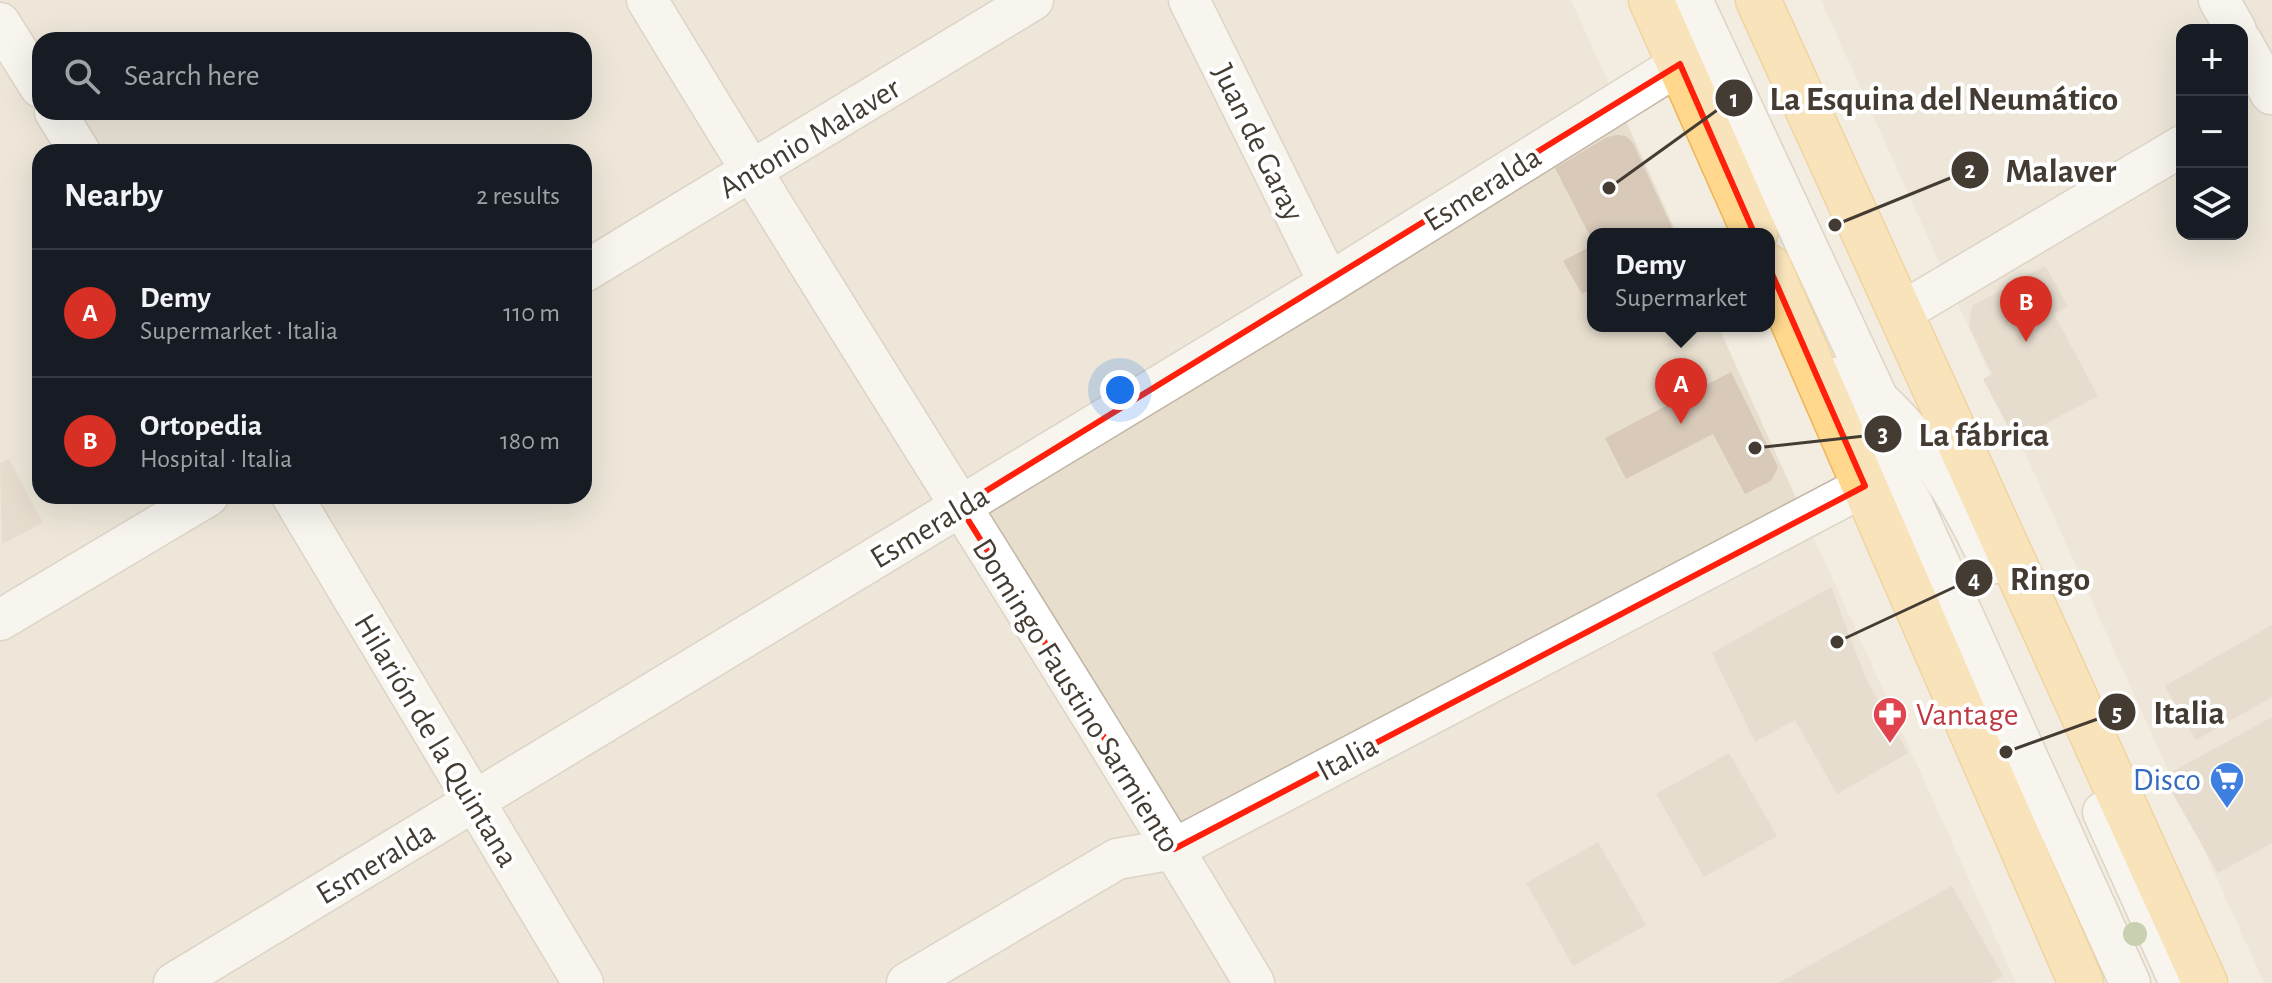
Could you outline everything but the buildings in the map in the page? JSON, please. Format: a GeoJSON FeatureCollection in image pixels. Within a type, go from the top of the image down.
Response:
{"type":"FeatureCollection","features":[{"type":"Feature","properties":{"kind":"main road"},"geometry":{"type":"LineString","coordinates":[[1651,0],[1752,228]]}},
{"type":"Feature","properties":{"kind":"main road"},"geometry":{"type":"LineString","coordinates":[[1713,4],[1902,312],[1909,462],[2081,983]]}},
{"type":"Feature","properties":{"kind":"main road"},"geometry":{"type":"LineString","coordinates":[[1775,275],[1909,462],[2205,983]]}},
{"type":"Feature","properties":{"kind":"street","name":"Domingo Faustino Sarmiento"},"geometry":{"type":"LineString","coordinates":[[647,0],[1254,983]]}},
{"type":"Feature","properties":{"kind":"street","name":"Antonio Malaver"},"geometry":{"type":"LineString","coordinates":[[592,267],[1033,0]]}},
{"type":"Feature","properties":{"kind":"street","name":"Juan de Garay"},"geometry":{"type":"LineString","coordinates":[[1189,0],[1329,283]]}},
{"type":"Feature","properties":{"kind":"street"},"geometry":{"type":"LineString","coordinates":[[2219,0],[2233,24]]}},
{"type":"Feature","properties":{"kind":"street"},"geometry":{"type":"LineString","coordinates":[[1713,4],[1872,441],[1909,462],[1973,522],[2180,983]]}},
{"type":"Feature","properties":{"kind":"street"},"geometry":{"type":"LineString","coordinates":[[0,23],[32,74]]}},
{"type":"Feature","properties":{"kind":"street"},"geometry":{"type":"LineString","coordinates":[[2248,52],[2272,94],[2248,108]]}},
{"type":"Feature","properties":{"kind":"street","name":"Esmeralda"},"geometry":{"type":"LineString","coordinates":[[174,983],[1329,283],[1680,64]]}},
{"type":"Feature","properties":{"kind":"street"},"geometry":{"type":"LineString","coordinates":[[1680,64],[1788,213]]}},
{"type":"Feature","properties":{"kind":"street"},"geometry":{"type":"LineString","coordinates":[[60,120],[75,144]]}},
{"type":"Feature","properties":{"kind":"street"},"geometry":{"type":"LineString","coordinates":[[1902,312],[2176,150]]}},
{"type":"Feature","properties":{"kind":"street"},"geometry":{"type":"LineString","coordinates":[[1909,462],[2030,740],[2063,808],[2157,969],[2161,983]]}},
{"type":"Feature","properties":{"kind":"street","name":"Italia"},"geometry":{"type":"LineString","coordinates":[[907,983],[1117,859],[1174,849],[1909,462]]}},
{"type":"Feature","properties":{"kind":"street"},"geometry":{"type":"LineString","coordinates":[[0,620],[195,504]]}},
{"type":"Feature","properties":{"kind":"street","name":"Hilarión de la Quintana"},"geometry":{"type":"LineString","coordinates":[[297,504],[583,983]]}},
{"type":"Feature","properties":{"kind":"street"},"geometry":{"type":"LineString","coordinates":[[2063,808],[2130,983]]}},
{"type":"Feature","properties":{"kind":"highlighted area"},"geometry":{"type":"Polygon","coordinates":[[[1680,64],[1865,486],[1174,849],[960,507],[1680,64]]]}},
{"type":"Feature","properties":{"kind":"shaded area"},"geometry":{"type":"Polygon","coordinates":[[[0,0],[1571,0],[1674,228],[1587,228],[1587,332],[1721,332],[2016,983],[0,983],[0,0]]]}},
{"type":"Feature","properties":{"kind":"shaded area"},"geometry":{"type":"Polygon","coordinates":[[[1821,0],[2272,0],[2272,983],[2264,983],[1821,0]]]}},
{"type":"Feature","properties":{"kind":"place","name":"La Esquina del Neumático"},"geometry":{"type":"Point","coordinates":[1609,188]}},
{"type":"Feature","properties":{"kind":"place","name":"Malaver"},"geometry":{"type":"Point","coordinates":[1835,225]}},
{"type":"Feature","properties":{"kind":"place","name":"Ortopedia"},"geometry":{"type":"Point","coordinates":[2026,342]}},
{"type":"Feature","properties":{"kind":"place","name":"Demy"},"geometry":{"type":"Point","coordinates":[1681,424]}},
{"type":"Feature","properties":{"kind":"place","name":"La fábrica"},"geometry":{"type":"Point","coordinates":[1755,448]}},
{"type":"Feature","properties":{"kind":"place","name":"Ringo"},"geometry":{"type":"Point","coordinates":[1837,642]}},
{"type":"Feature","properties":{"kind":"place","name":"Vantage"},"geometry":{"type":"Point","coordinates":[1890,745]}},
{"type":"Feature","properties":{"kind":"place","name":"Italia"},"geometry":{"type":"Point","coordinates":[2006,752]}},
{"type":"Feature","properties":{"kind":"place","name":"Disco"},"geometry":{"type":"Point","coordinates":[2227,810]}}]}
